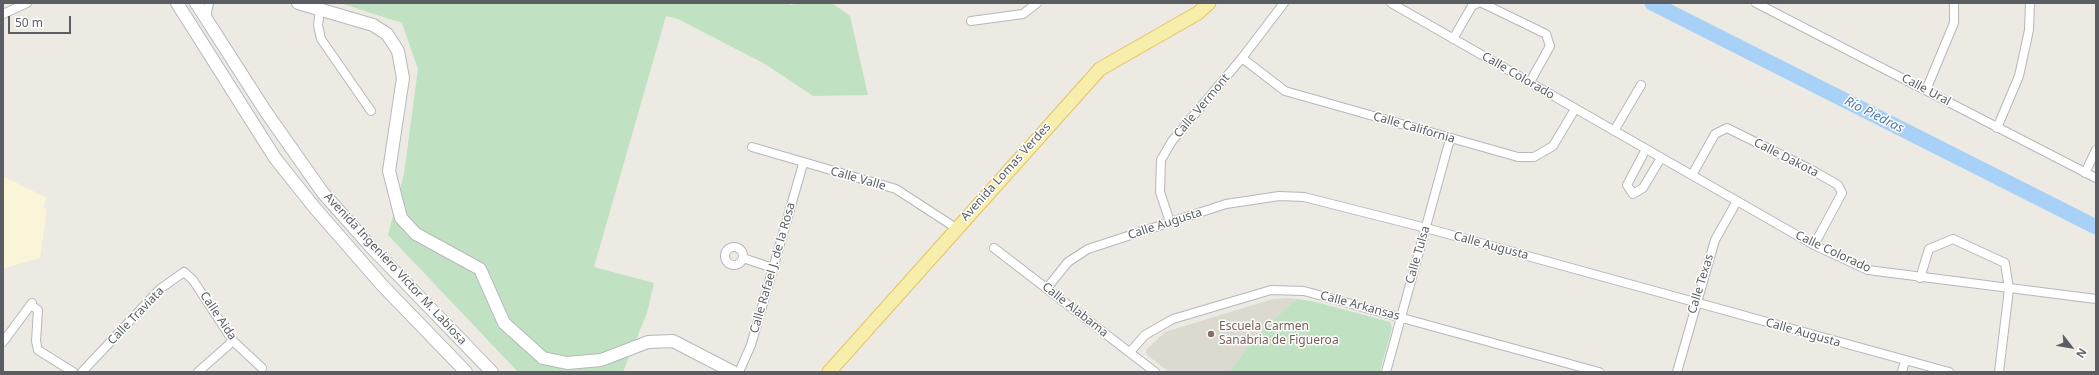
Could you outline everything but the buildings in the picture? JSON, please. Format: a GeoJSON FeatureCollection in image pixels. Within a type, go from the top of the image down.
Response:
{"type":"FeatureCollection","features":[{"type":"Feature","properties":{"kind":"main road","name":"Avenida Ingeniero Víctor M. Labiosa"},"geometry":{"type":"LineString","coordinates":[[177,3],[274,158],[318,212],[377,279],[466,372]]}},
{"type":"Feature","properties":{"kind":"main road","name":"Avenida Ingeniero Víctor M. Labiosa"},"geometry":{"type":"LineString","coordinates":[[196,3],[266,112],[323,192],[371,247],[492,372]]}},
{"type":"Feature","properties":{"kind":"main road"},"geometry":{"type":"LineString","coordinates":[[298,3],[373,25],[387,34],[398,51],[403,78],[389,171],[401,218],[416,234],[480,269],[504,322],[543,358],[567,363],[601,360],[648,342],[673,341],[733,372]]}},
{"type":"Feature","properties":{"kind":"main road"},"geometry":{"type":"LineString","coordinates":[[1193,16],[1201,3]]}},
{"type":"Feature","properties":{"kind":"main road","name":"Avenida Lomas Verdes"},"geometry":{"type":"LineString","coordinates":[[829,372],[956,228],[1100,69],[1193,16],[1209,3]]}},
{"type":"Feature","properties":{"kind":"street"},"geometry":{"type":"LineString","coordinates":[[3,14],[27,3]]}},
{"type":"Feature","properties":{"kind":"street"},"geometry":{"type":"LineString","coordinates":[[206,18],[210,3]]}},
{"type":"Feature","properties":{"kind":"street"},"geometry":{"type":"LineString","coordinates":[[971,21],[1023,14],[1037,3]]}},
{"type":"Feature","properties":{"kind":"street","name":"Calle Vermont"},"geometry":{"type":"LineString","coordinates":[[1170,222],[1160,192],[1161,160],[1172,141],[1242,58],[1284,3]]}},
{"type":"Feature","properties":{"kind":"street","name":"Calle Colorado"},"geometry":{"type":"LineString","coordinates":[[1391,3],[1814,245],[1868,270],[1920,278],[2096,299]]}},
{"type":"Feature","properties":{"kind":"street"},"geometry":{"type":"LineString","coordinates":[[1453,39],[1472,6],[1478,3]]}},
{"type":"Feature","properties":{"kind":"street"},"geometry":{"type":"LineString","coordinates":[[1482,3],[1546,34],[1550,46],[1530,82]]}},
{"type":"Feature","properties":{"kind":"street","name":"Calle Ural"},"geometry":{"type":"LineString","coordinates":[[1756,3],[2096,178]]}},
{"type":"Feature","properties":{"kind":"street"},"geometry":{"type":"LineString","coordinates":[[1926,90],[1954,23],[1954,3]]}},
{"type":"Feature","properties":{"kind":"street"},"geometry":{"type":"LineString","coordinates":[[1997,128],[2019,76],[2029,30],[2030,3]]}},
{"type":"Feature","properties":{"kind":"street"},"geometry":{"type":"LineString","coordinates":[[320,9],[318,25],[321,39],[371,111]]}},
{"type":"Feature","properties":{"kind":"street","name":"Calle California"},"geometry":{"type":"LineString","coordinates":[[1242,58],[1285,91],[1518,157],[1534,157],[1553,146],[1575,109]]}},
{"type":"Feature","properties":{"kind":"street"},"geometry":{"type":"LineString","coordinates":[[1614,131],[1640,85]]}},
{"type":"Feature","properties":{"kind":"street","name":"Calle Dakota"},"geometry":{"type":"LineString","coordinates":[[1692,175],[1715,134],[1727,128],[1812,170],[1838,185],[1842,192],[1814,245]]}},
{"type":"Feature","properties":{"kind":"street","name":"Calle Tulsa"},"geometry":{"type":"LineString","coordinates":[[1386,372],[1450,138]]}},
{"type":"Feature","properties":{"kind":"street","name":"Calle Valle"},"geometry":{"type":"LineString","coordinates":[[752,147],[803,164],[896,190],[956,228]]}},
{"type":"Feature","properties":{"kind":"street"},"geometry":{"type":"LineString","coordinates":[[1646,149],[1627,185],[1633,194],[1643,188],[1661,158]]}},
{"type":"Feature","properties":{"kind":"street"},"geometry":{"type":"LineString","coordinates":[[2085,173],[2096,150]]}},
{"type":"Feature","properties":{"kind":"street","name":"Calle Rafael J. de la Rosa"},"geometry":{"type":"LineString","coordinates":[[739,372],[750,345],[803,164]]}},
{"type":"Feature","properties":{"kind":"street","name":"Calle Augusta"},"geometry":{"type":"LineString","coordinates":[[1047,288],[1068,262],[1088,249],[1226,204],[1279,196],[1304,197],[1426,228],[1949,372]]}},
{"type":"Feature","properties":{"kind":"street","name":"Calle Texas"},"geometry":{"type":"LineString","coordinates":[[1677,372],[1715,240],[1737,201]]}},
{"type":"Feature","properties":{"kind":"street"},"geometry":{"type":"LineString","coordinates":[[1920,278],[1929,249],[1953,238],[2005,263],[2009,289],[1999,372]]}},
{"type":"Feature","properties":{"kind":"street","name":"Calle Alabama"},"geometry":{"type":"LineString","coordinates":[[994,248],[1155,372]]}},
{"type":"Feature","properties":{"kind":"street"},"geometry":{"type":"LineString","coordinates":[[743,258],[773,268]]}},
{"type":"Feature","properties":{"kind":"street","name":"Calle Traviata"},"geometry":{"type":"LineString","coordinates":[[82,372],[160,289],[184,272],[193,280]]}},
{"type":"Feature","properties":{"kind":"street","name":"Calle Aida"},"geometry":{"type":"LineString","coordinates":[[193,280],[233,341],[262,368]]}},
{"type":"Feature","properties":{"kind":"street","name":"Calle Arkansas"},"geometry":{"type":"LineString","coordinates":[[1130,352],[1145,335],[1173,319],[1271,290],[1304,291],[1599,372]]}},
{"type":"Feature","properties":{"kind":"street"},"geometry":{"type":"LineString","coordinates":[[3,342],[31,304],[38,310],[36,341],[38,350],[72,372]]}},
{"type":"Feature","properties":{"kind":"street"},"geometry":{"type":"LineString","coordinates":[[198,372],[233,341]]}},
{"type":"Feature","properties":{"kind":"street"},"geometry":{"type":"LineString","coordinates":[[1902,372],[1905,361]]}},
{"type":"Feature","properties":{"kind":"shaded area"},"geometry":{"type":"Polygon","coordinates":[[[3,176],[47,198],[43,207],[47,209],[40,258],[5,268],[3,271],[3,176]]]}},
{"type":"Feature","properties":{"kind":"shaded area","name":"Escuela Carmen Sanabria de Figueroa"},"geometry":{"type":"Polygon","coordinates":[[[1273,299],[1296,299],[1256,336],[1229,372],[1169,372],[1147,355],[1146,350],[1165,332],[1273,299]]]}},
{"type":"Feature","properties":{"kind":"green space"},"geometry":{"type":"Polygon","coordinates":[[[340,3],[786,3],[791,5],[797,3],[832,3],[850,16],[868,95],[813,96],[765,64],[678,19],[666,16],[594,267],[654,283],[647,313],[623,372],[518,372],[388,235],[404,174],[418,69],[402,23],[340,3]]]}},
{"type":"Feature","properties":{"kind":"green space"},"geometry":{"type":"Polygon","coordinates":[[[1296,299],[1312,301],[1390,322],[1392,328],[1380,372],[1229,372],[1256,336],[1296,299]]]}},
{"type":"Feature","properties":{"kind":"waterway","name":"Río Piedras"},"geometry":{"type":"LineString","coordinates":[[1652,3],[2096,227]]}},
{"type":"Feature","properties":{"kind":"place","name":"Escuela Carmen Sanabria de Figueroa"},"geometry":{"type":"Point","coordinates":[1211,334]}}]}
